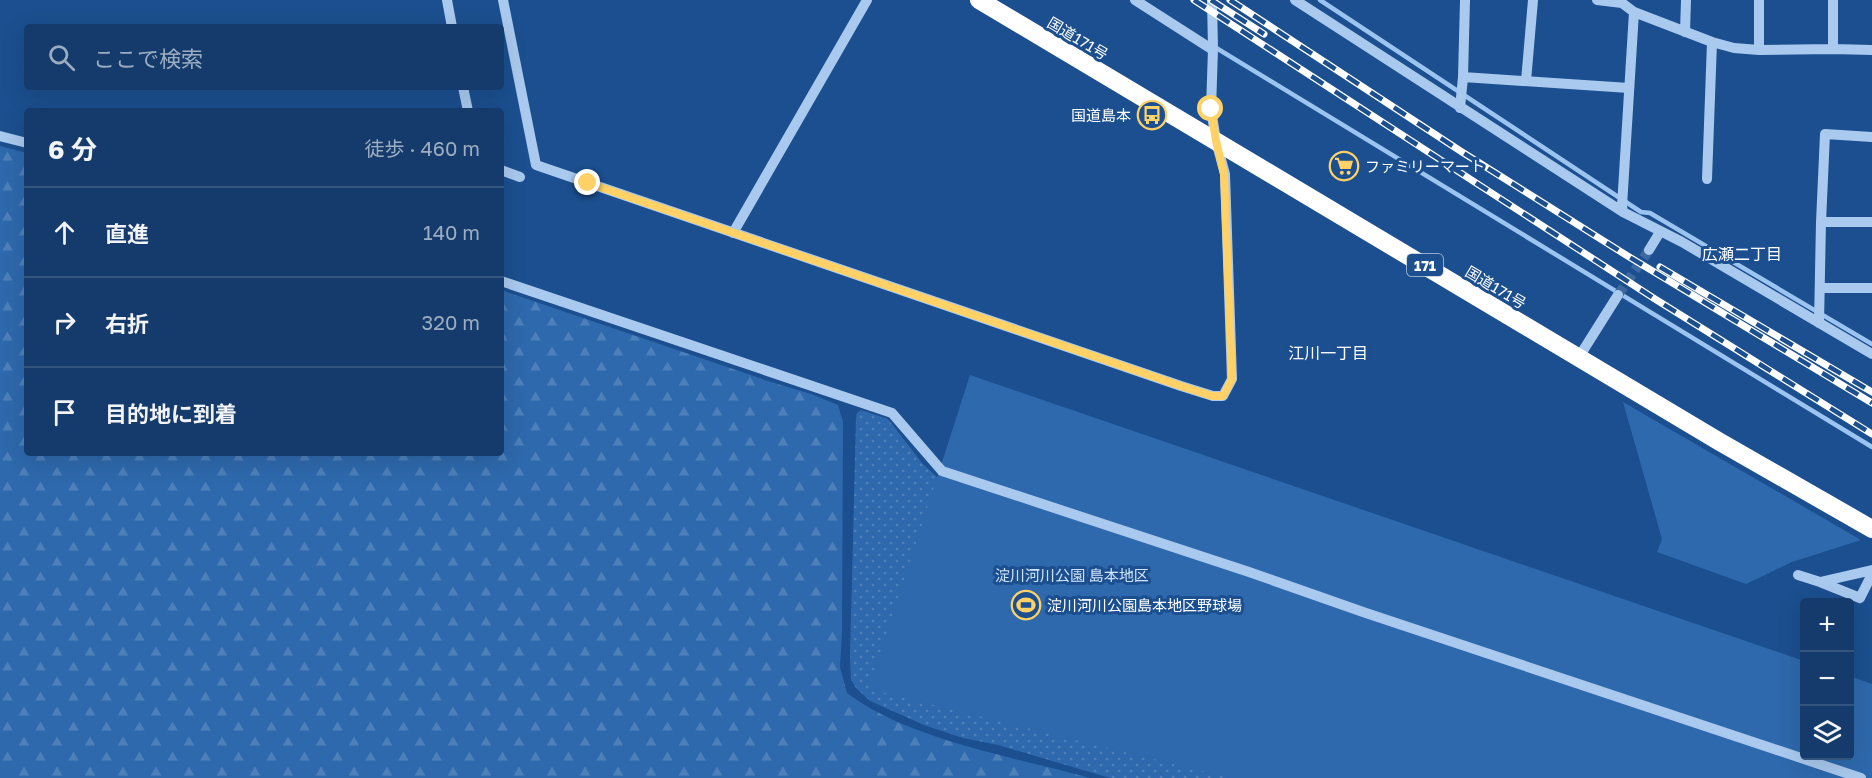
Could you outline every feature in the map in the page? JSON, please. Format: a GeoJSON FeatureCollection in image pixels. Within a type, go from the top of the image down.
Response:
{"type":"FeatureCollection","features":[{"type":"Feature","properties":{"kind":"highway","name":"国道171号"},"geometry":{"type":"LineString","coordinates":[[979,0],[1710,436],[1872,530]]}},
{"type":"Feature","properties":{"kind":"street"},"geometry":{"type":"LineString","coordinates":[[447,0],[451,24]]}},
{"type":"Feature","properties":{"kind":"street"},"geometry":{"type":"LineString","coordinates":[[503,0],[536,165],[1181,386],[1212,396],[1223,396],[1232,379],[1224,174],[1211,109],[1212,0]]}},
{"type":"Feature","properties":{"kind":"street"},"geometry":{"type":"LineString","coordinates":[[733,233],[867,0]]}},
{"type":"Feature","properties":{"kind":"street"},"geometry":{"type":"LineString","coordinates":[[1135,0],[1213,46]]}},
{"type":"Feature","properties":{"kind":"street"},"geometry":{"type":"LineString","coordinates":[[1295,0],[1460,103],[1622,209],[1819,321],[1872,354]]}},
{"type":"Feature","properties":{"kind":"street"},"geometry":{"type":"LineString","coordinates":[[1460,103],[1465,0]]}},
{"type":"Feature","properties":{"kind":"street"},"geometry":{"type":"LineString","coordinates":[[1526,81],[1533,0]]}},
{"type":"Feature","properties":{"kind":"street"},"geometry":{"type":"LineString","coordinates":[[1596,0],[1622,2],[1634,12],[1712,42],[1734,48],[1872,50]]}},
{"type":"Feature","properties":{"kind":"street"},"geometry":{"type":"LineString","coordinates":[[1686,0],[1686,32]]}},
{"type":"Feature","properties":{"kind":"street"},"geometry":{"type":"LineString","coordinates":[[1759,0],[1759,50]]}},
{"type":"Feature","properties":{"kind":"street"},"geometry":{"type":"LineString","coordinates":[[1833,0],[1833,49]]}},
{"type":"Feature","properties":{"kind":"street"},"geometry":{"type":"LineString","coordinates":[[1622,209],[1634,12]]}},
{"type":"Feature","properties":{"kind":"street"},"geometry":{"type":"LineString","coordinates":[[1707,179],[1712,42]]}},
{"type":"Feature","properties":{"kind":"street"},"geometry":{"type":"LineString","coordinates":[[1462,82],[1526,81],[1629,88]]}},
{"type":"Feature","properties":{"kind":"street"},"geometry":{"type":"LineString","coordinates":[[464,90],[467,108]]}},
{"type":"Feature","properties":{"kind":"street"},"geometry":{"type":"LineString","coordinates":[[1819,321],[1826,134],[1872,137]]}},
{"type":"Feature","properties":{"kind":"street"},"geometry":{"type":"LineString","coordinates":[[0,136],[24,142]]}},
{"type":"Feature","properties":{"kind":"street"},"geometry":{"type":"LineString","coordinates":[[504,171],[520,177]]}},
{"type":"Feature","properties":{"kind":"street"},"geometry":{"type":"LineString","coordinates":[[1821,222],[1872,222]]}},
{"type":"Feature","properties":{"kind":"street"},"geometry":{"type":"LineString","coordinates":[[1649,250],[1660,232]]}},
{"type":"Feature","properties":{"kind":"street"},"geometry":{"type":"LineString","coordinates":[[504,281],[892,413],[942,471],[1861,778]]}},
{"type":"Feature","properties":{"kind":"street"},"geometry":{"type":"LineString","coordinates":[[1820,288],[1872,288]]}},
{"type":"Feature","properties":{"kind":"street"},"geometry":{"type":"LineString","coordinates":[[1579,357],[1618,295]]}},
{"type":"Feature","properties":{"kind":"street"},"geometry":{"type":"LineString","coordinates":[[1798,575],[1860,598],[1872,572]]}},
{"type":"Feature","properties":{"kind":"street"},"geometry":{"type":"LineString","coordinates":[[1820,582],[1872,572]]}},
{"type":"Feature","properties":{"kind":"green space"},"geometry":{"type":"Polygon","coordinates":[[[0,146],[24,152],[24,456],[504,456],[504,291],[838,405],[843,422],[840,667],[847,693],[872,709],[931,735],[1090,778],[0,778],[0,146]]]}},
{"type":"Feature","properties":{"kind":"green space","name":"淀川河川公園 島本地区"},"geometry":{"type":"Polygon","coordinates":[[[970,375],[1800,660],[1800,760],[1854,760],[1854,677],[1872,684],[1872,778],[1230,778],[869,689],[970,375]]]}},
{"type":"Feature","properties":{"kind":"green space"},"geometry":{"type":"Polygon","coordinates":[[[1623,402],[1861,540],[1792,562],[1746,584],[1657,552],[1662,539],[1623,402]]]}},
{"type":"Feature","properties":{"kind":"green space"},"geometry":{"type":"Polygon","coordinates":[[[861,410],[888,419],[922,463],[1254,778],[1110,778],[998,745],[963,738],[924,725],[870,701],[856,688],[851,680],[850,656],[856,418],[857,413],[861,410]]]}},
{"type":"Feature","properties":{"kind":"waterway"},"geometry":{"type":"LineString","coordinates":[[1320,0],[1641,212],[1650,213],[1872,344]]}},
{"type":"Feature","properties":{"kind":"waterway"},"geometry":{"type":"LineString","coordinates":[[1213,46],[1872,447]]}},
{"type":"Feature","properties":{"kind":"tunnel"},"geometry":{"type":"LineString","coordinates":[[1618,295],[1649,250]]}},
{"type":"Feature","properties":{"kind":"railway"},"geometry":{"type":"LineString","coordinates":[[1194,0],[1655,299],[1872,434]]}},
{"type":"Feature","properties":{"kind":"railway"},"geometry":{"type":"LineString","coordinates":[[1211,0],[1264,34]]}},
{"type":"Feature","properties":{"kind":"railway"},"geometry":{"type":"LineString","coordinates":[[1230,0],[1462,152],[1626,255],[1872,403]]}},
{"type":"Feature","properties":{"kind":"railway"},"geometry":{"type":"LineString","coordinates":[[1660,267],[1872,392]]}},
{"type":"Feature","properties":{"kind":"place","name":"国道島本"},"geometry":{"type":"Point","coordinates":[1152,115]}},
{"type":"Feature","properties":{"kind":"place","name":"ファミリーマート"},"geometry":{"type":"Point","coordinates":[1344,166]}},
{"type":"Feature","properties":{"kind":"place","name":"淀川河川公園島本地区野球場"},"geometry":{"type":"Point","coordinates":[1026,605]}},
{"type":"Feature","properties":{"kind":"district","name":"広瀬二丁目"},"geometry":{"type":"Point","coordinates":[1742,254]}},
{"type":"Feature","properties":{"kind":"district","name":"江川一丁目"},"geometry":{"type":"Point","coordinates":[1328,353]}},
{"type":"Feature","properties":{"kind":"route"},"geometry":{"type":"LineString","coordinates":[[588,183],[1181,386],[1212,396],[1223,396],[1232,379],[1226,204],[1224,174],[1211,109]]}}]}
